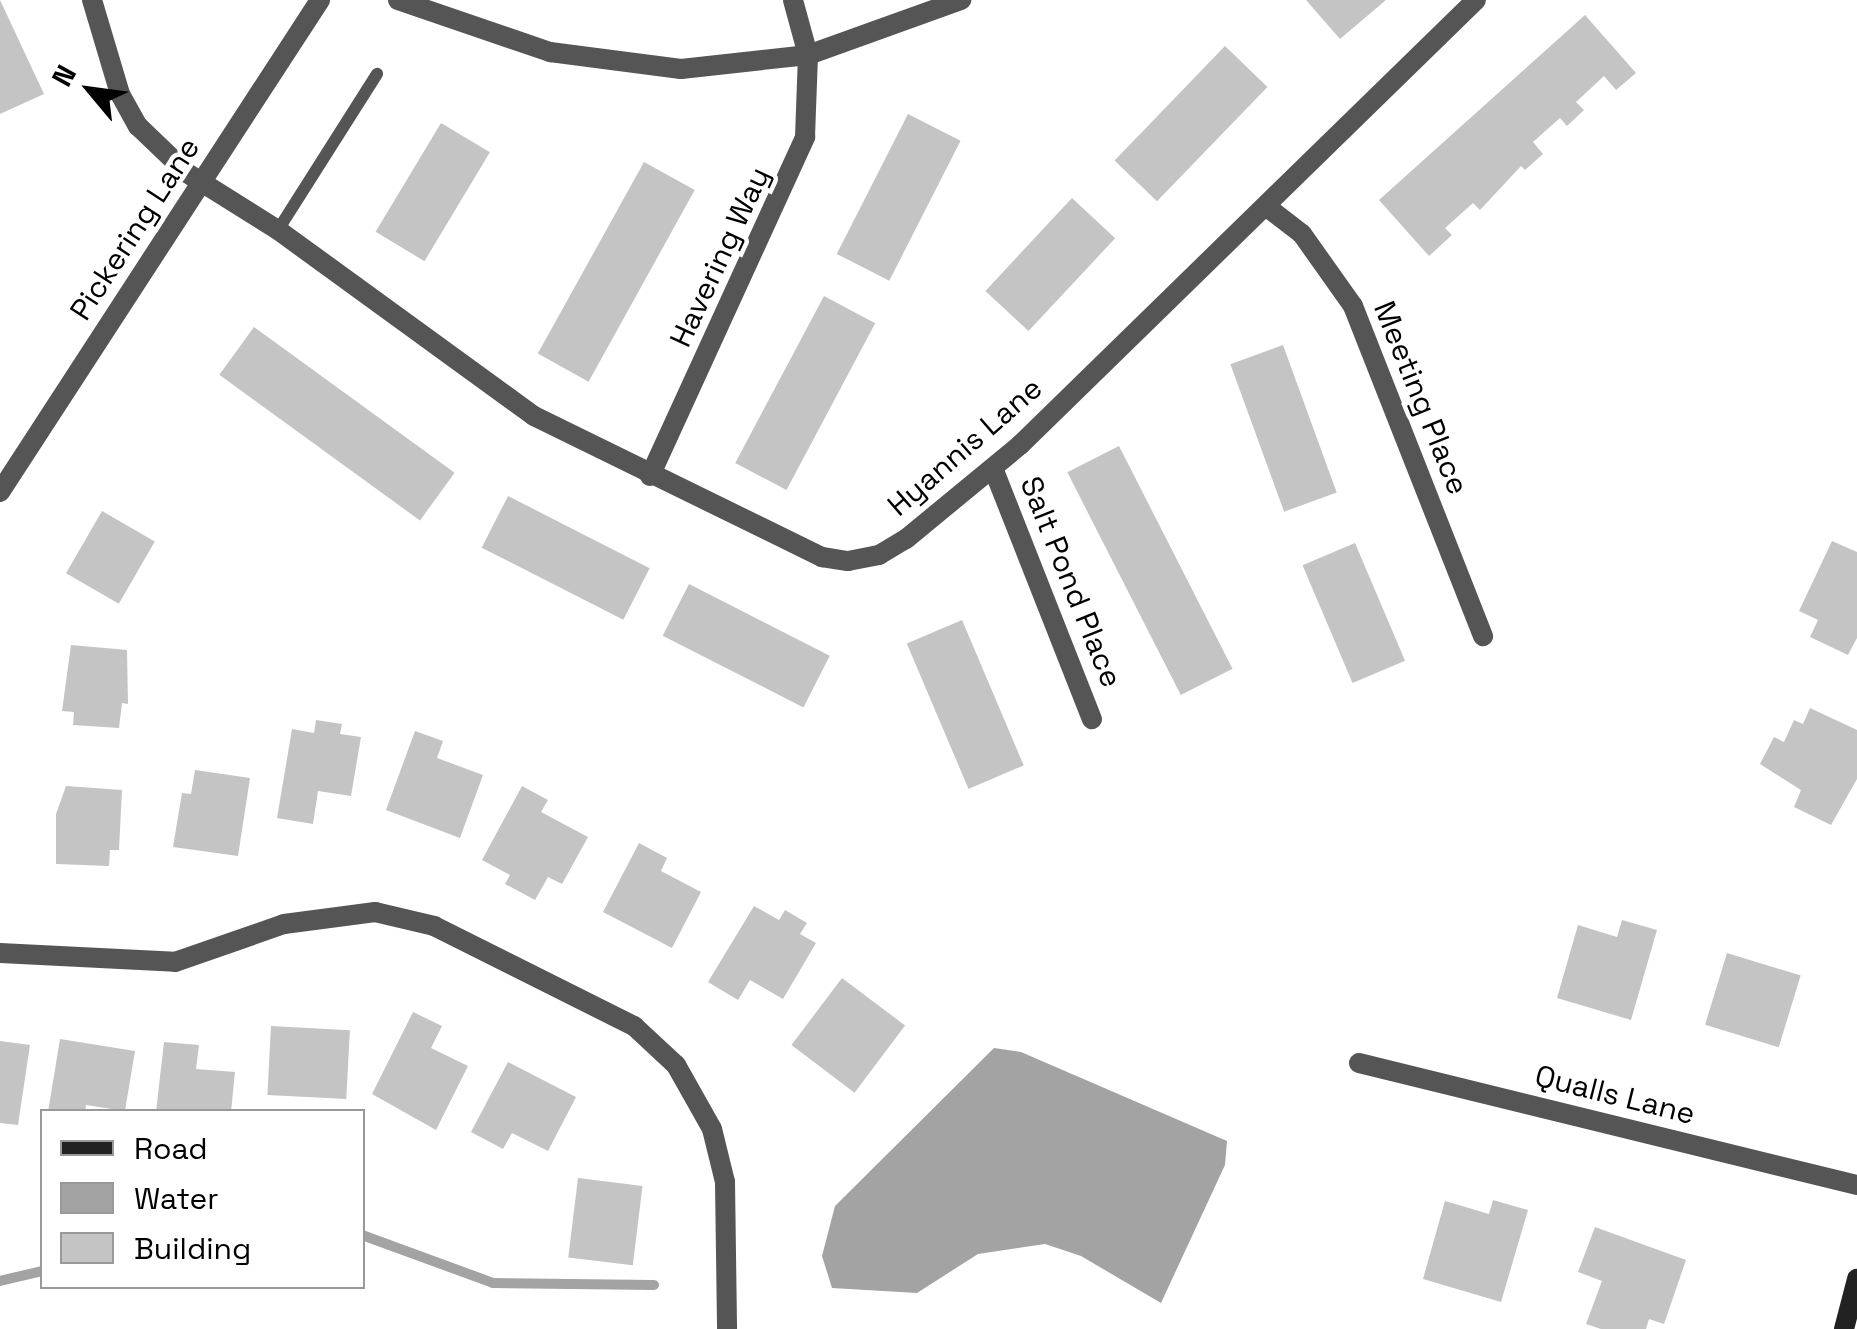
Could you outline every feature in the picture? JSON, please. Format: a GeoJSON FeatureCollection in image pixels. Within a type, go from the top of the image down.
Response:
{"type":"FeatureCollection","features":[{"type":"Feature","properties":{"kind":"street","name":"Hyannis Lane"},"geometry":{"type":"LineString","coordinates":[[92,0],[120,94],[138,126],[163,154],[278,230],[534,416],[822,557],[848,561],[879,555],[906,539],[993,468],[1474,1]]}},
{"type":"Feature","properties":{"kind":"street","name":"Pickering Lane"},"geometry":{"type":"LineString","coordinates":[[0,492],[320,0]]}},
{"type":"Feature","properties":{"kind":"street"},"geometry":{"type":"LineString","coordinates":[[398,0],[532,47],[615,64],[734,66],[808,55],[961,0]]}},
{"type":"Feature","properties":{"kind":"street","name":"Havering Way"},"geometry":{"type":"LineString","coordinates":[[650,476],[792,176],[805,137],[808,55],[793,0]]}},
{"type":"Feature","properties":{"kind":"street","name":"Meeting Place"},"geometry":{"type":"LineString","coordinates":[[1267,206],[1302,234],[1353,306],[1483,636]]}},
{"type":"Feature","properties":{"kind":"street","name":"Salt Pond Place"},"geometry":{"type":"LineString","coordinates":[[993,468],[1092,719]]}},
{"type":"Feature","properties":{"kind":"street"},"geometry":{"type":"LineString","coordinates":[[0,953],[164,963],[284,924],[375,912],[434,926],[634,1026],[676,1066],[712,1128],[726,1182],[727,1329]]}},
{"type":"Feature","properties":{"kind":"street","name":"Qualls Lane"},"geometry":{"type":"LineString","coordinates":[[1360,1063],[1857,1185]]}},
{"type":"Feature","properties":{"kind":"street"},"geometry":{"type":"LineString","coordinates":[[1844,1329],[1857,1279]]}},
{"type":"Feature","properties":{"kind":"lane"},"geometry":{"type":"LineString","coordinates":[[278,230],[378,74]]}},
{"type":"Feature","properties":{"kind":"water"},"geometry":{"type":"Polygon","coordinates":[[[994,1048],[1021,1052],[1227,1141],[1225,1165],[1161,1303],[1081,1256],[1045,1244],[978,1254],[917,1293],[832,1288],[822,1256],[835,1206],[994,1048]]]}},
{"type":"Feature","properties":{"kind":"building"},"geometry":{"type":"Polygon","coordinates":[[[0,0],[44,94],[0,114],[0,0]]]}},
{"type":"Feature","properties":{"kind":"building"},"geometry":{"type":"Polygon","coordinates":[[[1306,0],[1386,0],[1340,39],[1306,0]]]}},
{"type":"Feature","properties":{"kind":"building"},"geometry":{"type":"Polygon","coordinates":[[[1585,15],[1636,73],[1616,90],[1604,76],[1576,102],[1584,110],[1567,126],[1560,118],[1533,142],[1543,154],[1525,170],[1521,166],[1480,210],[1473,203],[1445,228],[1452,235],[1429,256],[1379,200],[1585,15]]]}},
{"type":"Feature","properties":{"kind":"building"},"geometry":{"type":"Polygon","coordinates":[[[1225,46],[1267,87],[1157,201],[1115,160],[1225,46]]]}},
{"type":"Feature","properties":{"kind":"building"},"geometry":{"type":"Polygon","coordinates":[[[908,114],[961,141],[889,281],[837,254],[908,114]]]}},
{"type":"Feature","properties":{"kind":"building"},"geometry":{"type":"Polygon","coordinates":[[[441,123],[490,152],[424,261],[376,232],[441,123]]]}},
{"type":"Feature","properties":{"kind":"building"},"geometry":{"type":"Polygon","coordinates":[[[644,162],[695,190],[589,382],[538,354],[644,162]]]}},
{"type":"Feature","properties":{"kind":"building"},"geometry":{"type":"Polygon","coordinates":[[[1072,198],[1115,238],[1029,331],[985,291],[1072,198]]]}},
{"type":"Feature","properties":{"kind":"building"},"geometry":{"type":"Polygon","coordinates":[[[824,296],[875,323],[786,490],[735,463],[824,296]]]}},
{"type":"Feature","properties":{"kind":"building"},"geometry":{"type":"Polygon","coordinates":[[[254,327],[455,473],[420,521],[219,375],[254,327]]]}},
{"type":"Feature","properties":{"kind":"building"},"geometry":{"type":"Polygon","coordinates":[[[1283,345],[1337,493],[1284,512],[1230,364],[1283,345]]]}},
{"type":"Feature","properties":{"kind":"building"},"geometry":{"type":"Polygon","coordinates":[[[1119,446],[1232,669],[1181,695],[1067,472],[1119,446]]]}},
{"type":"Feature","properties":{"kind":"building"},"geometry":{"type":"Polygon","coordinates":[[[508,496],[650,568],[623,620],[482,548],[508,496]]]}},
{"type":"Feature","properties":{"kind":"building"},"geometry":{"type":"Polygon","coordinates":[[[102,511],[155,542],[119,604],[66,573],[102,511]]]}},
{"type":"Feature","properties":{"kind":"building"},"geometry":{"type":"Polygon","coordinates":[[[1832,541],[1857,552],[1857,638],[1848,655],[1810,637],[1818,620],[1799,611],[1832,541]]]}},
{"type":"Feature","properties":{"kind":"building"},"geometry":{"type":"Polygon","coordinates":[[[1355,543],[1405,661],[1353,683],[1303,565],[1355,543]]]}},
{"type":"Feature","properties":{"kind":"building"},"geometry":{"type":"Polygon","coordinates":[[[689,584],[830,656],[803,707],[663,636],[689,584]]]}},
{"type":"Feature","properties":{"kind":"building"},"geometry":{"type":"Polygon","coordinates":[[[962,620],[1024,765],[969,789],[907,643],[962,620]]]}},
{"type":"Feature","properties":{"kind":"building"},"geometry":{"type":"Polygon","coordinates":[[[71,645],[127,650],[128,704],[122,703],[119,728],[73,725],[74,712],[62,711],[71,645]]]}},
{"type":"Feature","properties":{"kind":"building"},"geometry":{"type":"Polygon","coordinates":[[[1810,708],[1857,730],[1857,779],[1831,825],[1794,807],[1801,790],[1760,764],[1774,737],[1784,742],[1794,720],[1803,724],[1810,708]]]}},
{"type":"Feature","properties":{"kind":"building"},"geometry":{"type":"Polygon","coordinates":[[[316,720],[342,724],[340,734],[361,737],[351,796],[318,791],[313,824],[277,818],[292,729],[314,733],[316,720]]]}},
{"type":"Feature","properties":{"kind":"building"},"geometry":{"type":"Polygon","coordinates":[[[415,731],[443,741],[437,758],[483,775],[460,838],[386,810],[415,731]]]}},
{"type":"Feature","properties":{"kind":"building"},"geometry":{"type":"Polygon","coordinates":[[[195,770],[250,778],[238,856],[173,847],[182,793],[191,794],[195,770]]]}},
{"type":"Feature","properties":{"kind":"building"},"geometry":{"type":"Polygon","coordinates":[[[66,786],[122,790],[119,850],[110,850],[109,866],[56,864],[56,814],[66,786]]]}},
{"type":"Feature","properties":{"kind":"building"},"geometry":{"type":"Polygon","coordinates":[[[522,786],[548,800],[541,812],[588,837],[562,884],[548,877],[535,900],[505,884],[510,875],[482,860],[522,786]]]}},
{"type":"Feature","properties":{"kind":"building"},"geometry":{"type":"Polygon","coordinates":[[[639,843],[667,858],[661,871],[701,892],[672,948],[603,912],[639,843]]]}},
{"type":"Feature","properties":{"kind":"building"},"geometry":{"type":"Polygon","coordinates":[[[754,906],[779,920],[785,910],[807,923],[800,934],[816,943],[783,999],[750,980],[738,1000],[708,982],[754,906]]]}},
{"type":"Feature","properties":{"kind":"building"},"geometry":{"type":"Polygon","coordinates":[[[1622,920],[1657,930],[1631,1020],[1557,998],[1578,925],[1617,937],[1622,920]]]}},
{"type":"Feature","properties":{"kind":"building"},"geometry":{"type":"Polygon","coordinates":[[[1727,953],[1801,976],[1779,1047],[1705,1025],[1727,953]]]}},
{"type":"Feature","properties":{"kind":"building"},"geometry":{"type":"Polygon","coordinates":[[[842,978],[905,1026],[855,1093],[791,1045],[842,978]]]}},
{"type":"Feature","properties":{"kind":"building"},"geometry":{"type":"Polygon","coordinates":[[[413,1012],[442,1026],[431,1048],[468,1066],[436,1130],[372,1094],[413,1012]]]}},
{"type":"Feature","properties":{"kind":"building"},"geometry":{"type":"Polygon","coordinates":[[[271,1026],[350,1030],[346,1099],[267,1095],[271,1026]]]}},
{"type":"Feature","properties":{"kind":"building"},"geometry":{"type":"Polygon","coordinates":[[[60,1039],[135,1051],[125,1109],[86,1105],[85,1109],[48,1109],[60,1039]]]}},
{"type":"Feature","properties":{"kind":"building"},"geometry":{"type":"Polygon","coordinates":[[[0,1041],[30,1045],[18,1125],[0,1123],[0,1041]]]}},
{"type":"Feature","properties":{"kind":"building"},"geometry":{"type":"Polygon","coordinates":[[[164,1042],[199,1045],[196,1069],[235,1072],[231,1109],[156,1109],[164,1042]]]}},
{"type":"Feature","properties":{"kind":"building"},"geometry":{"type":"Polygon","coordinates":[[[508,1062],[576,1097],[548,1151],[512,1133],[503,1149],[471,1132],[508,1062]]]}},
{"type":"Feature","properties":{"kind":"building"},"geometry":{"type":"Polygon","coordinates":[[[578,1178],[643,1186],[633,1265],[568,1257],[578,1178]]]}},
{"type":"Feature","properties":{"kind":"building"},"geometry":{"type":"Polygon","coordinates":[[[1493,1200],[1528,1210],[1501,1302],[1423,1279],[1445,1201],[1489,1214],[1493,1200]]]}},
{"type":"Feature","properties":{"kind":"building"},"geometry":{"type":"Polygon","coordinates":[[[1595,1227],[1686,1260],[1664,1324],[1649,1319],[1646,1329],[1601,1329],[1586,1324],[1602,1281],[1578,1272],[1595,1227]]]}},
{"type":"Feature","properties":{"kind":"waterway"},"geometry":{"type":"LineString","coordinates":[[365,1236],[493,1283],[654,1285]]}},
{"type":"Feature","properties":{"kind":"waterway"},"geometry":{"type":"LineString","coordinates":[[0,1281],[40,1271]]}}]}
